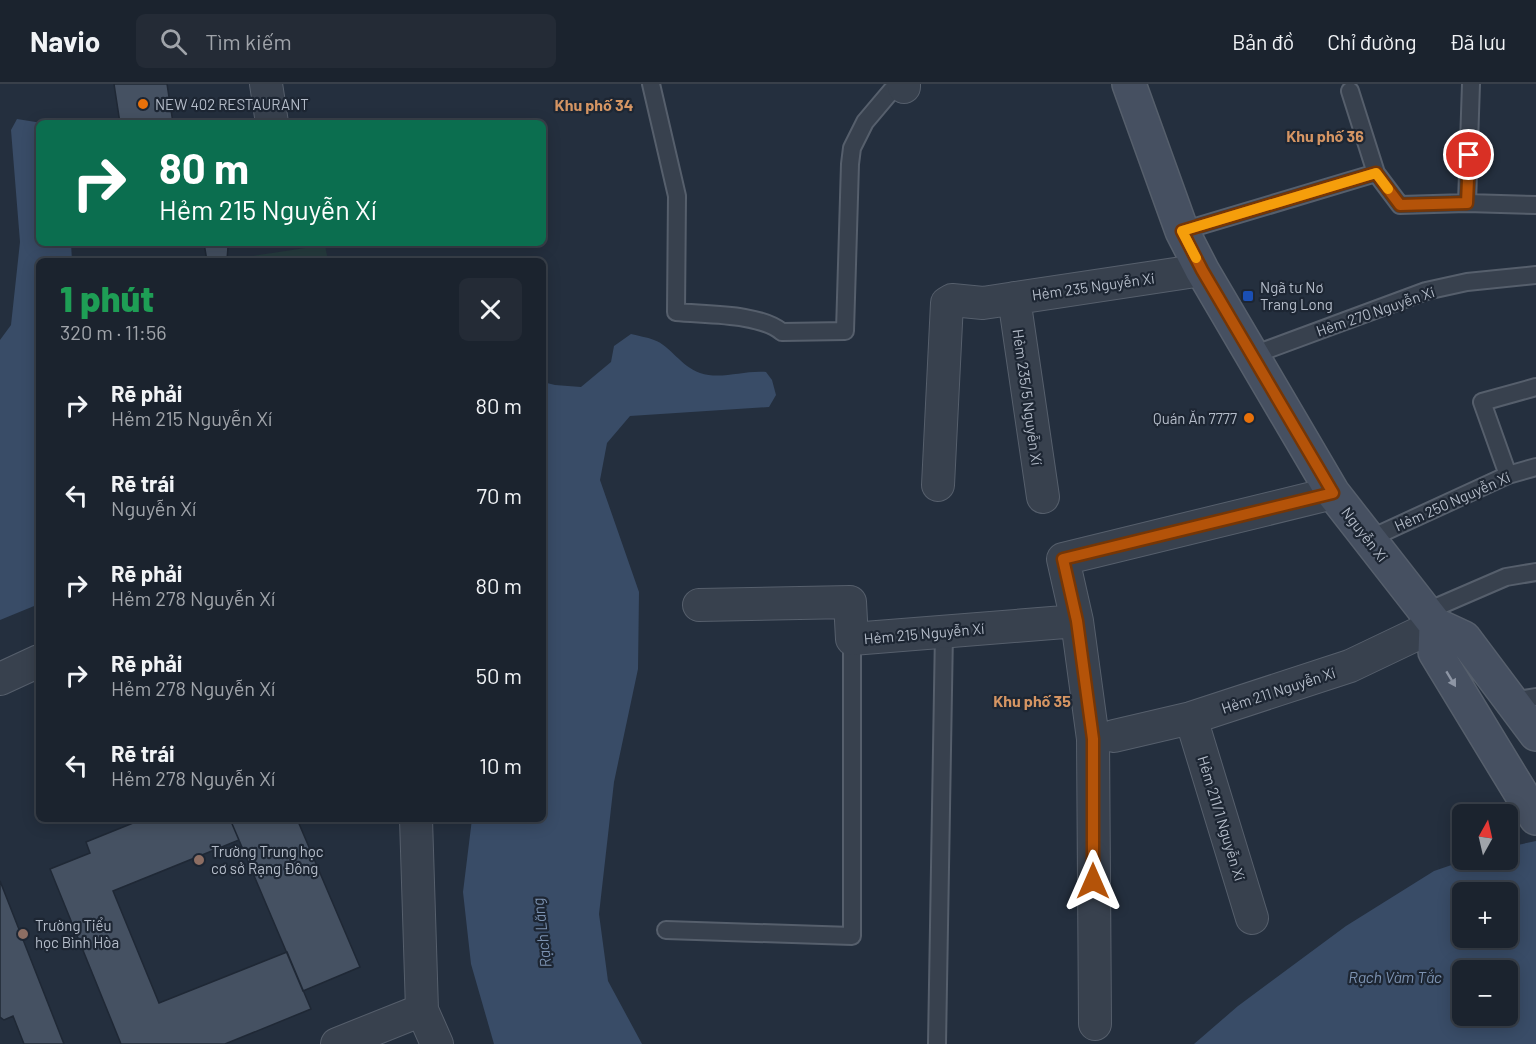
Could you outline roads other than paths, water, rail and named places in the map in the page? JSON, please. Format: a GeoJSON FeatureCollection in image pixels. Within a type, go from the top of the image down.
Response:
{"type":"FeatureCollection","features":[{"type":"Feature","properties":{"kind":"main road","name":"Nguyễn Xí"},"geometry":{"type":"LineString","coordinates":[[1129,84],[1182,231],[1202,270],[1333,493],[1430,619],[1464,638],[1524,699],[1536,734]]}},
{"type":"Feature","properties":{"kind":"main road"},"geometry":{"type":"LineString","coordinates":[[1430,619],[1435,652],[1536,818]]}},
{"type":"Feature","properties":{"kind":"street"},"geometry":{"type":"LineString","coordinates":[[267,84],[272,120]]}},
{"type":"Feature","properties":{"kind":"street","name":"Hẻm 235 Nguyễn Xí"},"geometry":{"type":"LineString","coordinates":[[938,484],[947,303],[952,300],[983,303],[1202,270]]}},
{"type":"Feature","properties":{"kind":"street","name":"Hẻm 235/5 Nguyễn Xí"},"geometry":{"type":"LineString","coordinates":[[1014,298],[1043,497]]}},
{"type":"Feature","properties":{"kind":"street"},"geometry":{"type":"LineString","coordinates":[[1095,1024],[1093,739],[1077,621],[1063,559],[1333,493]]}},
{"type":"Feature","properties":{"kind":"street","name":"Hẻm 215 Nguyễn Xí"},"geometry":{"type":"LineString","coordinates":[[699,605],[850,602],[852,639],[1077,621]]}},
{"type":"Feature","properties":{"kind":"street","name":"Hẻm 211 Nguyễn Xí"},"geometry":{"type":"LineString","coordinates":[[1114,736],[1191,718],[1350,666],[1430,619]]}},
{"type":"Feature","properties":{"kind":"street"},"geometry":{"type":"LineString","coordinates":[[0,679],[36,663]]}},
{"type":"Feature","properties":{"kind":"street","name":"Hẻm 211/1 Nguyễn Xí"},"geometry":{"type":"LineString","coordinates":[[1191,718],[1252,918]]}},
{"type":"Feature","properties":{"kind":"street"},"geometry":{"type":"LineString","coordinates":[[416,822],[422,1010],[437,1044]]}},
{"type":"Feature","properties":{"kind":"street"},"geometry":{"type":"LineString","coordinates":[[337,1044],[422,1010]]}},
{"type":"Feature","properties":{"kind":"lane"},"geometry":{"type":"LineString","coordinates":[[651,84],[677,196],[676,312],[760,320],[774,325],[782,332],[846,331],[852,148],[865,122],[892,90],[907,85]]}},
{"type":"Feature","properties":{"kind":"lane"},"geometry":{"type":"LineString","coordinates":[[1467,203],[1471,84]]}},
{"type":"Feature","properties":{"kind":"lane"},"geometry":{"type":"LineString","coordinates":[[1350,91],[1376,173],[1400,205],[1467,203],[1536,205]]}},
{"type":"Feature","properties":{"kind":"lane"},"geometry":{"type":"LineString","coordinates":[[1182,231],[1376,173]]}},
{"type":"Feature","properties":{"kind":"lane","name":"Hẻm 270 Nguyễn Xí"},"geometry":{"type":"LineString","coordinates":[[1253,356],[1426,291],[1467,282],[1536,275]]}},
{"type":"Feature","properties":{"kind":"lane"},"geometry":{"type":"LineString","coordinates":[[1508,475],[1482,402],[1536,387]]}},
{"type":"Feature","properties":{"kind":"lane","name":"Hẻm 250 Nguyễn Xí"},"geometry":{"type":"LineString","coordinates":[[1369,539],[1508,475],[1536,467]]}},
{"type":"Feature","properties":{"kind":"lane"},"geometry":{"type":"LineString","coordinates":[[1430,619],[1506,577],[1536,572]]}},
{"type":"Feature","properties":{"kind":"lane"},"geometry":{"type":"LineString","coordinates":[[936,1044],[944,632]]}},
{"type":"Feature","properties":{"kind":"lane"},"geometry":{"type":"LineString","coordinates":[[666,930],[852,936],[852,639]]}},
{"type":"Feature","properties":{"kind":"water"},"geometry":{"type":"Polygon","coordinates":[[[17,119],[36,122],[36,246],[71,246],[72,258],[36,258],[36,605],[0,620],[0,340],[11,325],[20,242],[11,130],[17,119]]]}},
{"type":"Feature","properties":{"kind":"water","name":"Rạch Lăng"},"geometry":{"type":"Polygon","coordinates":[[[631,334],[660,343],[687,366],[700,373],[716,376],[766,372],[772,380],[776,395],[769,407],[630,416],[607,443],[600,480],[639,592],[638,669],[614,782],[599,914],[608,981],[642,1044],[494,1044],[471,964],[463,892],[472,822],[546,822],[546,383],[581,387],[611,362],[614,346],[631,334]]]}},
{"type":"Feature","properties":{"kind":"water","name":"Rạch Vàm Tắc"},"geometry":{"type":"Polygon","coordinates":[[[1536,841],[1536,1044],[1194,1044],[1238,1006],[1346,926],[1434,871],[1452,865],[1452,870],[1518,870],[1518,845],[1536,841]]]}},
{"type":"Feature","properties":{"kind":"place","name":"NEW 402 RESTAURANT"},"geometry":{"type":"Point","coordinates":[143,104]}},
{"type":"Feature","properties":{"kind":"place","name":"Ngã tư Nơ Trang Long"},"geometry":{"type":"Point","coordinates":[1248,296]}},
{"type":"Feature","properties":{"kind":"place","name":"Quán Ăn 7777"},"geometry":{"type":"Point","coordinates":[1249,418]}},
{"type":"Feature","properties":{"kind":"place","name":"Trường Trung học cơ sở Rạng Đông"},"geometry":{"type":"Point","coordinates":[199,860]}},
{"type":"Feature","properties":{"kind":"place","name":"Trường Tiểu học Bình Hòa"},"geometry":{"type":"Point","coordinates":[23,934]}},
{"type":"Feature","properties":{"kind":"district","name":"Khu phố 34"},"geometry":{"type":"Point","coordinates":[594,104]}},
{"type":"Feature","properties":{"kind":"district","name":"Khu phố 36"},"geometry":{"type":"Point","coordinates":[1325,135]}},
{"type":"Feature","properties":{"kind":"district","name":"Khu phố 35"},"geometry":{"type":"Point","coordinates":[1032,700]}}]}
